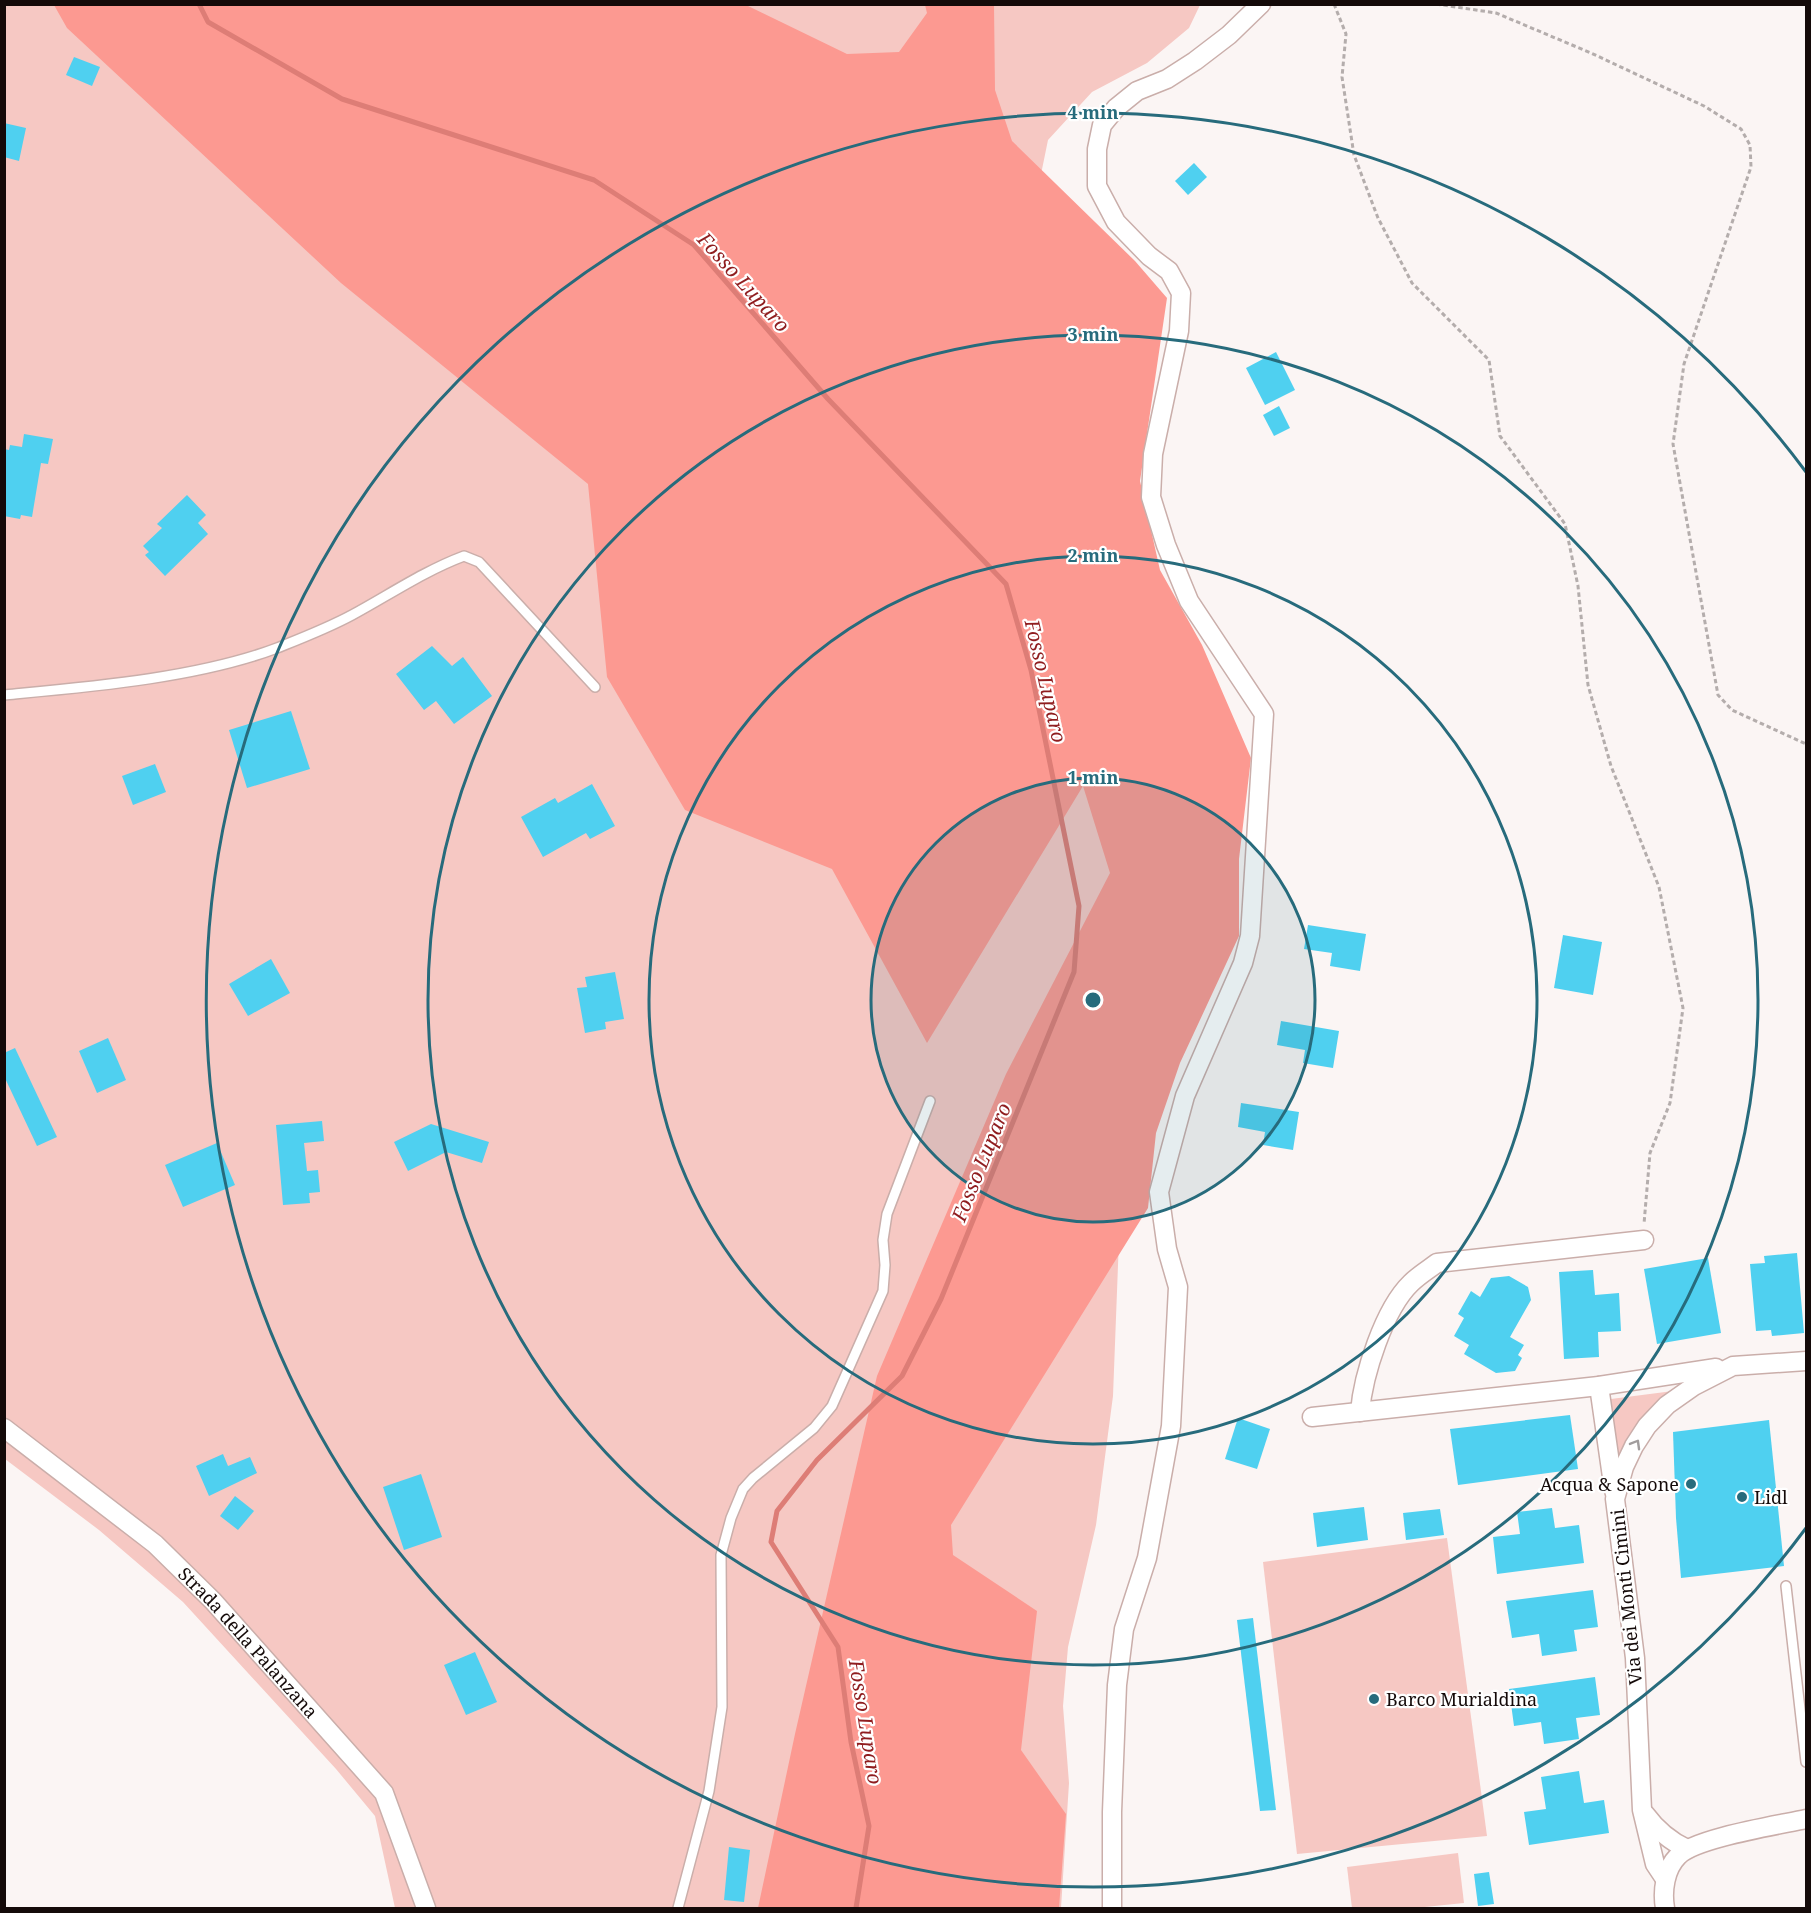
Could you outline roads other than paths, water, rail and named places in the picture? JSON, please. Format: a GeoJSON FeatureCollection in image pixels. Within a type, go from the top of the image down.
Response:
{"type":"FeatureCollection","features":[{"type":"Feature","properties":{"kind":"street"},"geometry":{"type":"LineString","coordinates":[[1112,1908],[1112,1812],[1117,1685],[1124,1629],[1147,1558],[1171,1426],[1178,1287],[1167,1249],[1159,1192],[1185,1096],[1243,963],[1250,936],[1264,714],[1189,601],[1151,497],[1154,454],[1179,331],[1181,293],[1169,271],[1149,256],[1116,222],[1097,186],[1097,149],[1102,125],[1116,108],[1137,91],[1167,80],[1195,61],[1229,35],[1261,4]]}},
{"type":"Feature","properties":{"kind":"street"},"geometry":{"type":"LineString","coordinates":[[1360,1412],[1362,1389],[1392,1307],[1411,1283],[1437,1263],[1644,1240]]}},
{"type":"Feature","properties":{"kind":"street","name":"Via dei Monti Cimini"},"geometry":{"type":"LineString","coordinates":[[1665,1908],[1665,1879],[1655,1864],[1642,1810],[1635,1658],[1615,1499],[1624,1467],[1647,1426],[1667,1405],[1694,1386],[1733,1366],[1806,1361]]}},
{"type":"Feature","properties":{"kind":"street"},"geometry":{"type":"LineString","coordinates":[[1312,1417],[1599,1386],[1733,1366]]}},
{"type":"Feature","properties":{"kind":"street"},"geometry":{"type":"LineString","coordinates":[[1599,1386],[1615,1499]]}},
{"type":"Feature","properties":{"kind":"street","name":"Strada della Palanzana"},"geometry":{"type":"LineString","coordinates":[[4,1428],[155,1544],[213,1601],[384,1793],[426,1908]]}},
{"type":"Feature","properties":{"kind":"street"},"geometry":{"type":"LineString","coordinates":[[1642,1810],[1654,1826],[1675,1843],[1687,1849]]}},
{"type":"Feature","properties":{"kind":"street"},"geometry":{"type":"LineString","coordinates":[[1665,1879],[1672,1864],[1687,1849],[1806,1819]]}},
{"type":"Feature","properties":{"kind":"lane"},"geometry":{"type":"LineString","coordinates":[[4,695],[91,686],[205,669],[275,649],[351,616],[438,565],[464,556],[479,562],[595,687]]}},
{"type":"Feature","properties":{"kind":"lane"},"geometry":{"type":"LineString","coordinates":[[678,1908],[709,1791],[722,1707],[721,1555],[731,1518],[743,1490],[753,1478],[814,1428],[832,1407],[883,1291],[885,1264],[883,1240],[887,1214],[930,1101]]}},
{"type":"Feature","properties":{"kind":"lane"},"geometry":{"type":"LineString","coordinates":[[1786,1586],[1806,1762]]}},
{"type":"Feature","properties":{"kind":"waterway","name":"Fosso Luparo"},"geometry":{"type":"LineString","coordinates":[[199,4],[208,22],[342,99],[594,180],[694,245],[828,399],[1006,584],[1031,670],[1079,906],[1074,972],[941,1299],[902,1376],[817,1460],[777,1511],[771,1542],[838,1647],[851,1742],[869,1826],[856,1908]]}},
{"type":"Feature","properties":{"kind":"place","name":"Acqua & Sapone"},"geometry":{"type":"Point","coordinates":[1691,1484]}},
{"type":"Feature","properties":{"kind":"place","name":"Lidl"},"geometry":{"type":"Point","coordinates":[1742,1497]}},
{"type":"Feature","properties":{"kind":"place","name":"Barco Murialdina"},"geometry":{"type":"Point","coordinates":[1374,1699]}}]}
